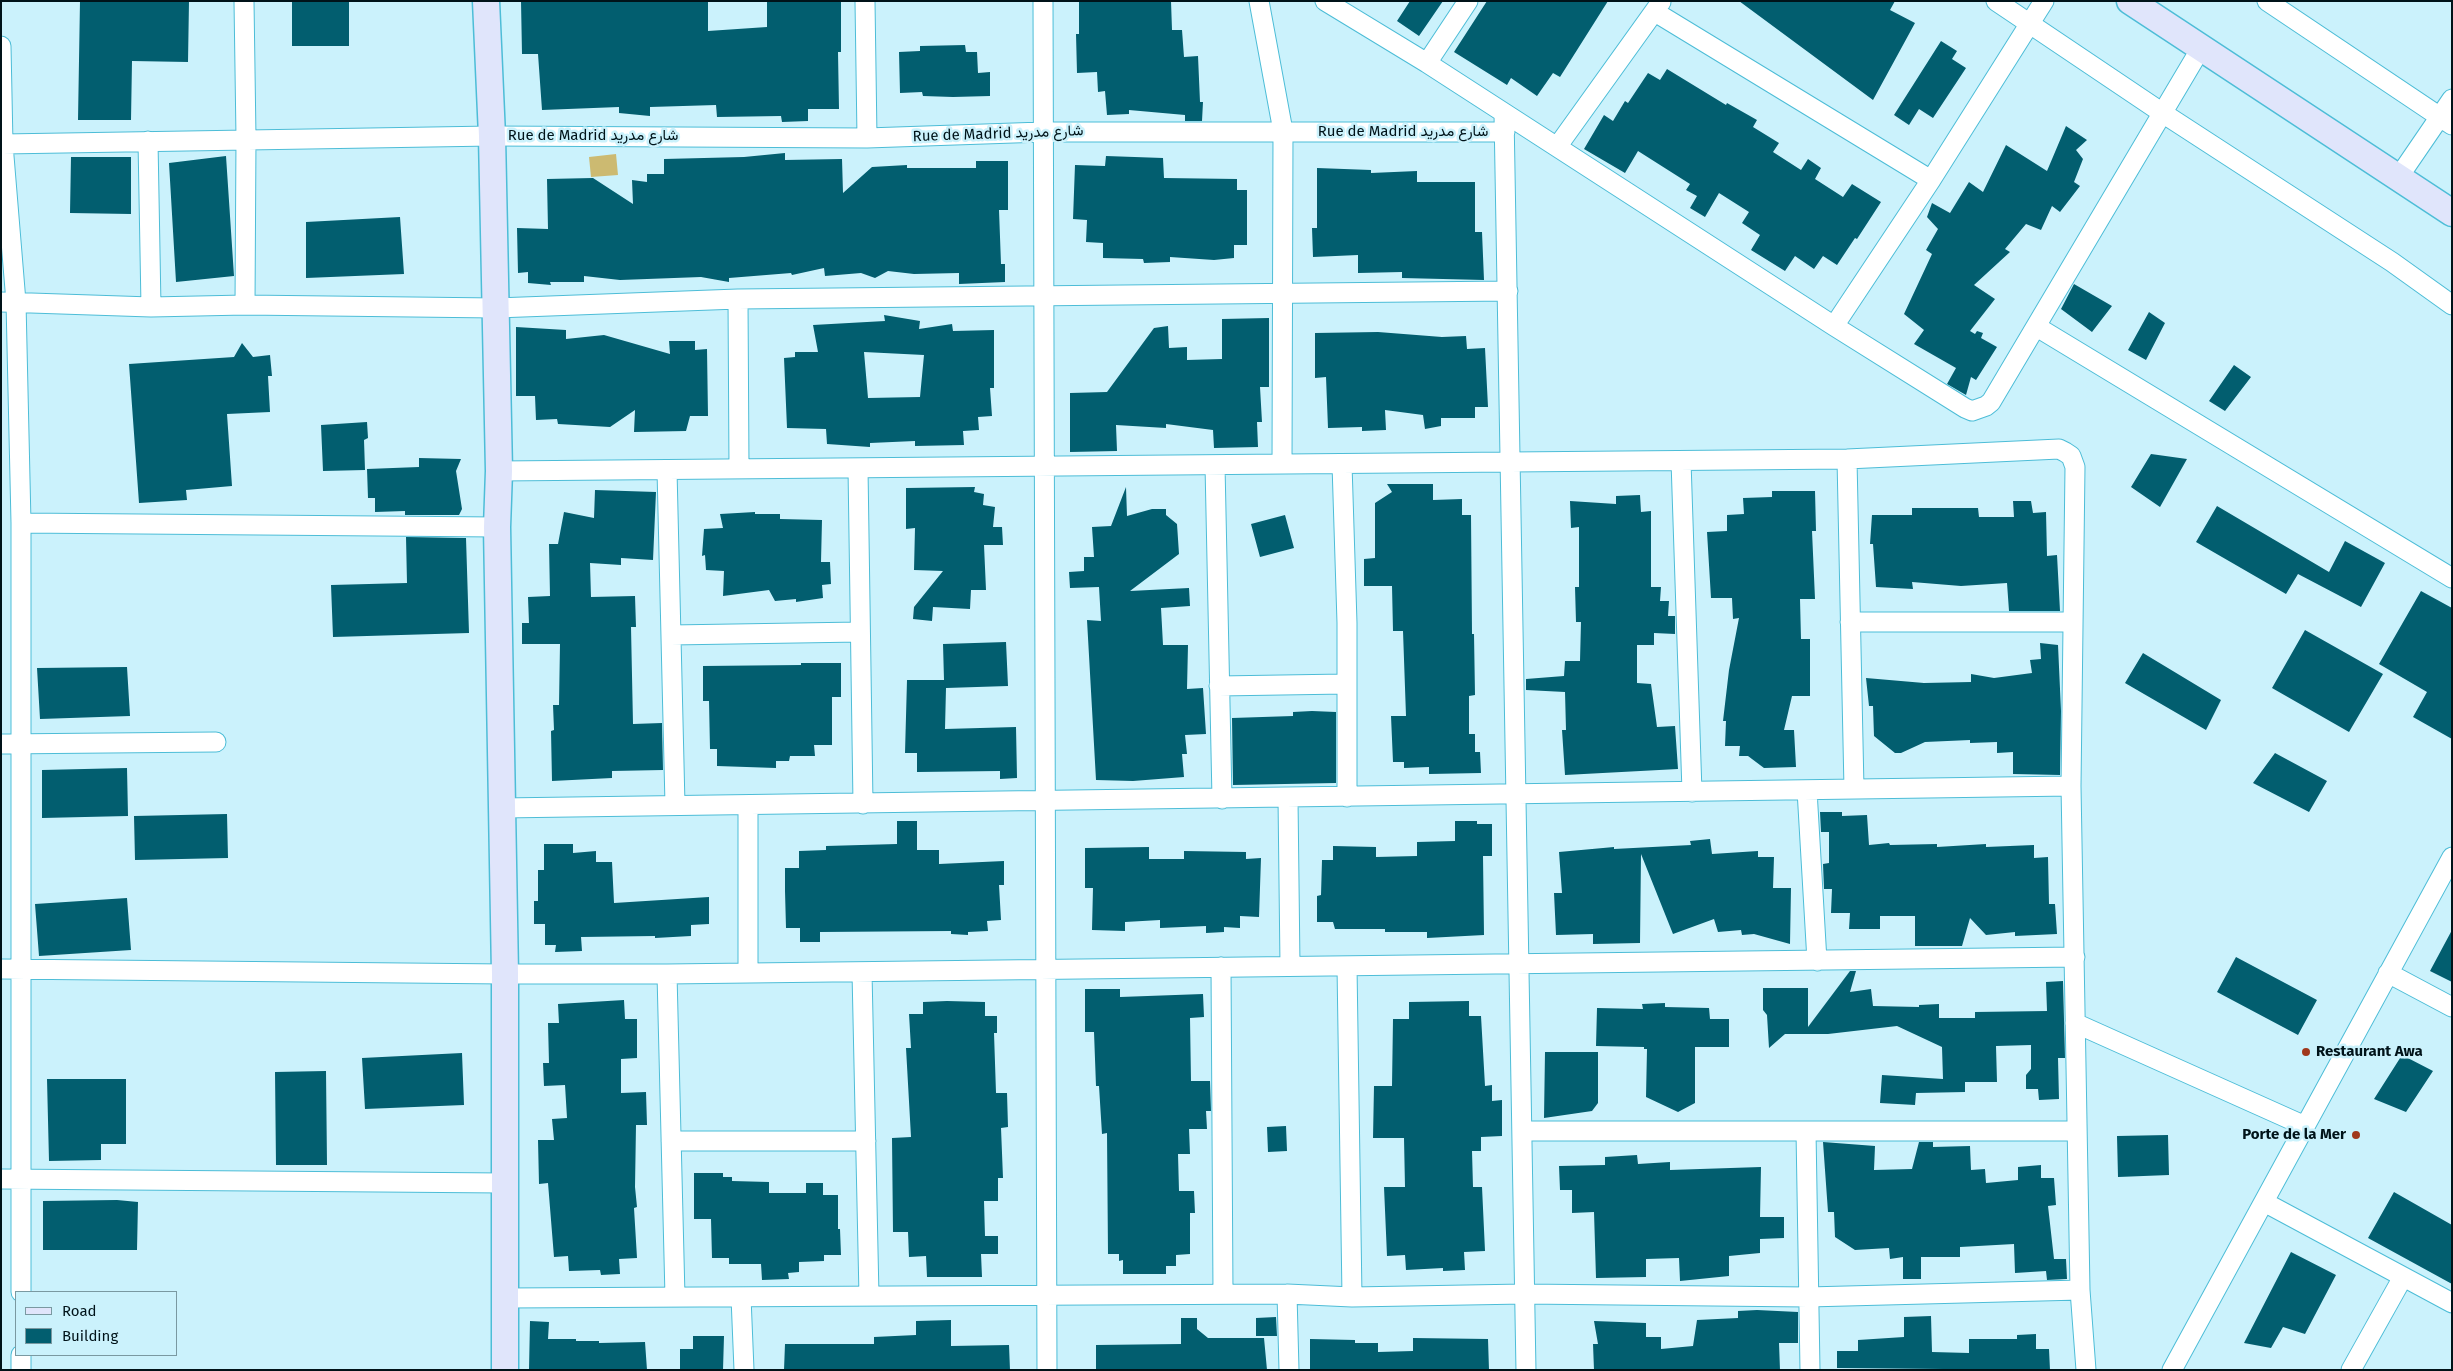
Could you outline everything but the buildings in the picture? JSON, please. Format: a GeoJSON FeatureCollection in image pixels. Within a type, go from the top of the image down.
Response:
{"type":"FeatureCollection","features":[{"type":"Feature","properties":{"kind":"street"},"geometry":{"type":"LineString","coordinates":[[244,1],[246,138],[245,305]]}},
{"type":"Feature","properties":{"kind":"street"},"geometry":{"type":"LineString","coordinates":[[486,1],[492,136],[499,471],[497,527],[504,974],[505,1370]]}},
{"type":"Feature","properties":{"kind":"street"},"geometry":{"type":"LineString","coordinates":[[865,1],[867,138]]}},
{"type":"Feature","properties":{"kind":"street"},"geometry":{"type":"LineString","coordinates":[[1043,1],[1047,1370]]}},
{"type":"Feature","properties":{"kind":"street"},"geometry":{"type":"LineString","coordinates":[[1259,1],[1283,131],[1282,464]]}},
{"type":"Feature","properties":{"kind":"street"},"geometry":{"type":"LineString","coordinates":[[1325,1],[1427,63],[1504,123],[1557,147],[1834,326],[1972,411],[1991,402],[2037,327],[2161,112],[2201,48]]}},
{"type":"Feature","properties":{"kind":"street"},"geometry":{"type":"LineString","coordinates":[[1427,63],[1468,1]]}},
{"type":"Feature","properties":{"kind":"street"},"geometry":{"type":"LineString","coordinates":[[1996,1],[2161,112],[2392,262],[2452,305]]}},
{"type":"Feature","properties":{"kind":"street"},"geometry":{"type":"LineString","coordinates":[[1834,326],[1931,180],[2044,1]]}},
{"type":"Feature","properties":{"kind":"street"},"geometry":{"type":"LineString","coordinates":[[2130,1],[2452,213]]}},
{"type":"Feature","properties":{"kind":"street"},"geometry":{"type":"LineString","coordinates":[[2267,1],[2446,121]]}},
{"type":"Feature","properties":{"kind":"street"},"geometry":{"type":"LineString","coordinates":[[1557,147],[1658,6],[1931,180]]}},
{"type":"Feature","properties":{"kind":"street"},"geometry":{"type":"LineString","coordinates":[[1,46],[2,144],[21,523],[21,1291]]}},
{"type":"Feature","properties":{"kind":"street"},"geometry":{"type":"LineString","coordinates":[[2398,178],[2446,121],[2452,99]]}},
{"type":"Feature","properties":{"kind":"street"},"geometry":{"type":"LineString","coordinates":[[1504,123],[1526,1370]]}},
{"type":"Feature","properties":{"kind":"street","name":"Rue de Madrid شارع مدريد"},"geometry":{"type":"LineString","coordinates":[[2,144],[246,138],[492,136],[867,138],[1043,132],[1283,131],[1504,123]]}},
{"type":"Feature","properties":{"kind":"street"},"geometry":{"type":"LineString","coordinates":[[148,141],[151,306]]}},
{"type":"Feature","properties":{"kind":"street"},"geometry":{"type":"LineString","coordinates":[[9,302],[151,306],[245,305],[496,308],[738,299],[1508,291]]}},
{"type":"Feature","properties":{"kind":"street"},"geometry":{"type":"LineString","coordinates":[[738,299],[739,469]]}},
{"type":"Feature","properties":{"kind":"street"},"geometry":{"type":"LineString","coordinates":[[2037,327],[2452,578]]}},
{"type":"Feature","properties":{"kind":"street"},"geometry":{"type":"LineString","coordinates":[[499,471],[1847,459],[2059,449],[2065,452],[2071,456],[2075,467],[2071,786],[2080,1290],[2086,1370]]}},
{"type":"Feature","properties":{"kind":"street"},"geometry":{"type":"LineString","coordinates":[[1847,459],[1854,789]]}},
{"type":"Feature","properties":{"kind":"street"},"geometry":{"type":"LineString","coordinates":[[1682,461],[1692,792]]}},
{"type":"Feature","properties":{"kind":"street"},"geometry":{"type":"LineString","coordinates":[[1342,464],[1347,623],[1347,797]]}},
{"type":"Feature","properties":{"kind":"street"},"geometry":{"type":"LineString","coordinates":[[1215,465],[1222,799]]}},
{"type":"Feature","properties":{"kind":"street"},"geometry":{"type":"LineString","coordinates":[[858,468],[863,804]]}},
{"type":"Feature","properties":{"kind":"street"},"geometry":{"type":"LineString","coordinates":[[666,470],[676,805]]}},
{"type":"Feature","properties":{"kind":"street"},"geometry":{"type":"LineString","coordinates":[[21,523],[497,527]]}},
{"type":"Feature","properties":{"kind":"street"},"geometry":{"type":"LineString","coordinates":[[1850,622],[2072,622]]}},
{"type":"Feature","properties":{"kind":"street"},"geometry":{"type":"LineString","coordinates":[[671,635],[860,632]]}},
{"type":"Feature","properties":{"kind":"street"},"geometry":{"type":"LineString","coordinates":[[1219,686],[1346,684]]}},
{"type":"Feature","properties":{"kind":"street"},"geometry":{"type":"LineString","coordinates":[[1,744],[216,742]]}},
{"type":"Feature","properties":{"kind":"street"},"geometry":{"type":"LineString","coordinates":[[501,808],[1045,802],[2071,786]]}},
{"type":"Feature","properties":{"kind":"street"},"geometry":{"type":"LineString","coordinates":[[1807,790],[1817,960]]}},
{"type":"Feature","properties":{"kind":"street"},"geometry":{"type":"LineString","coordinates":[[1288,798],[1290,966]]}},
{"type":"Feature","properties":{"kind":"street"},"geometry":{"type":"LineString","coordinates":[[748,805],[748,973]]}},
{"type":"Feature","properties":{"kind":"street"},"geometry":{"type":"LineString","coordinates":[[2172,1370],[2452,857]]}},
{"type":"Feature","properties":{"kind":"street"},"geometry":{"type":"LineString","coordinates":[[1,969],[667,974],[2075,957]]}},
{"type":"Feature","properties":{"kind":"street"},"geometry":{"type":"LineString","coordinates":[[1347,966],[1352,1297]]}},
{"type":"Feature","properties":{"kind":"street"},"geometry":{"type":"LineString","coordinates":[[1221,967],[1223,1294]]}},
{"type":"Feature","properties":{"kind":"street"},"geometry":{"type":"LineString","coordinates":[[862,972],[870,1296]]}},
{"type":"Feature","properties":{"kind":"street"},"geometry":{"type":"LineString","coordinates":[[2388,973],[2452,1007]]}},
{"type":"Feature","properties":{"kind":"street"},"geometry":{"type":"LineString","coordinates":[[667,974],[675,1297]]}},
{"type":"Feature","properties":{"kind":"street"},"geometry":{"type":"LineString","coordinates":[[2075,1023],[2305,1126]]}},
{"type":"Feature","properties":{"kind":"street"},"geometry":{"type":"LineString","coordinates":[[1523,1131],[2076,1131]]}},
{"type":"Feature","properties":{"kind":"street"},"geometry":{"type":"LineString","coordinates":[[1806,1131],[1810,1370]]}},
{"type":"Feature","properties":{"kind":"street"},"geometry":{"type":"LineString","coordinates":[[671,1141],[866,1141]]}},
{"type":"Feature","properties":{"kind":"street"},"geometry":{"type":"LineString","coordinates":[[1,1179],[504,1183]]}},
{"type":"Feature","properties":{"kind":"street"},"geometry":{"type":"LineString","coordinates":[[2264,1202],[2452,1302]]}},
{"type":"Feature","properties":{"kind":"street"},"geometry":{"type":"LineString","coordinates":[[2351,1370],[2403,1277]]}},
{"type":"Feature","properties":{"kind":"street"},"geometry":{"type":"LineString","coordinates":[[504,1298],[1223,1294],[1352,1297],[1524,1294],[1808,1297],[2080,1290]]}},
{"type":"Feature","properties":{"kind":"street"},"geometry":{"type":"LineString","coordinates":[[1287,1294],[1289,1370]]}},
{"type":"Feature","properties":{"kind":"street"},"geometry":{"type":"LineString","coordinates":[[741,1297],[744,1370]]}},
{"type":"Feature","properties":{"kind":"street"},"geometry":{"type":"LineString","coordinates":[[21,1356],[21,1370]]}},
{"type":"Feature","properties":{"kind":"shaded area"},"geometry":{"type":"Polygon","coordinates":[[[616,154],[618,175],[591,177],[589,157],[616,154]]]}},
{"type":"Feature","properties":{"kind":"place","name":"Restaurant Awa"},"geometry":{"type":"Point","coordinates":[2306,1052]}},
{"type":"Feature","properties":{"kind":"place","name":"Porte de la Mer"},"geometry":{"type":"Point","coordinates":[2356,1135]}}]}
